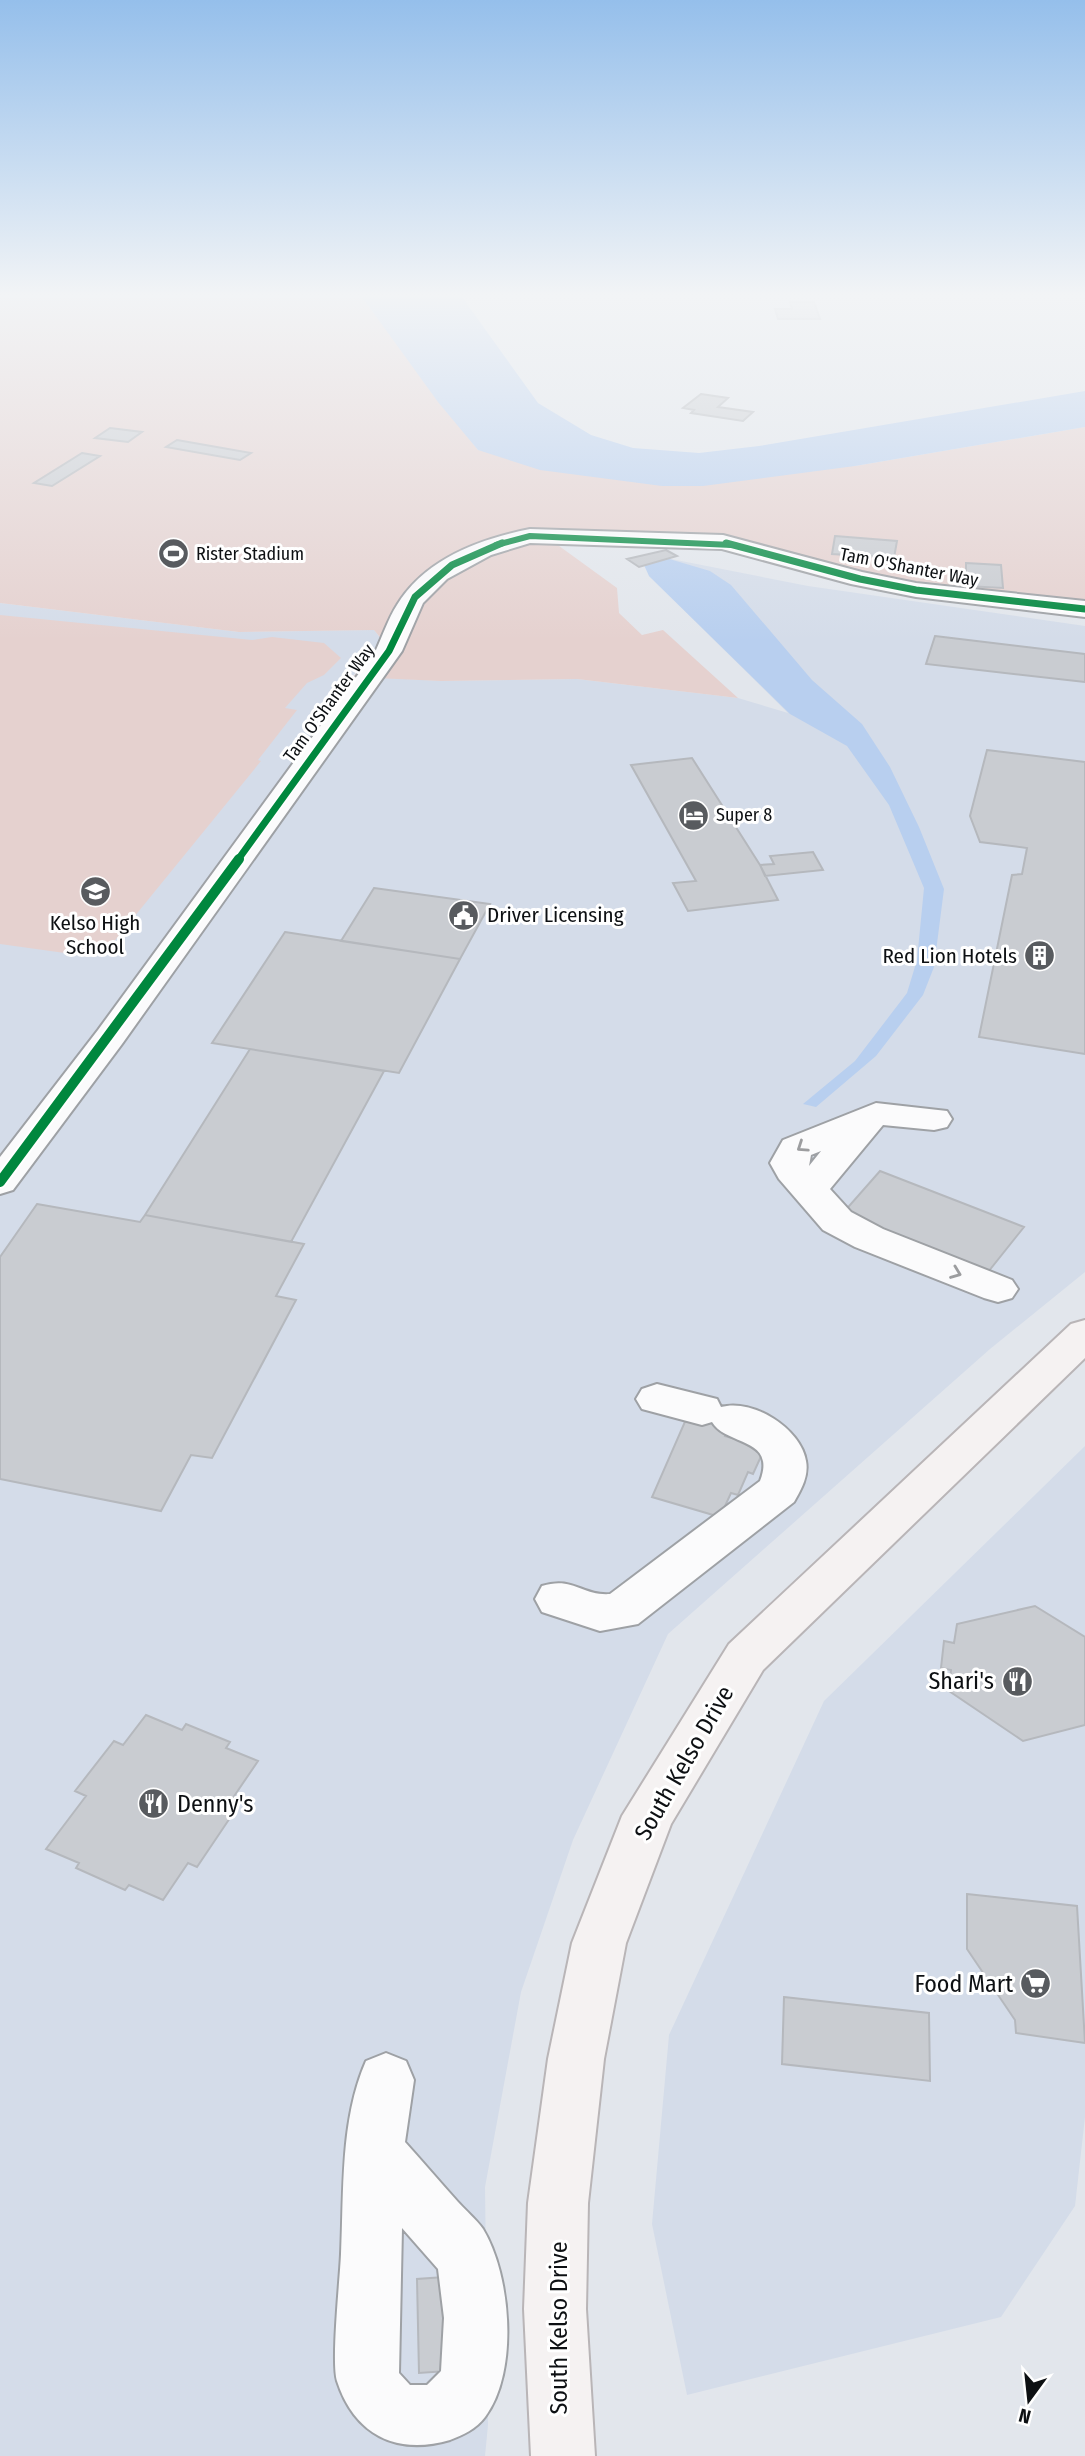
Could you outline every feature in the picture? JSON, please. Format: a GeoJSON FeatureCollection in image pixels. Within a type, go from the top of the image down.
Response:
{"type":"FeatureCollection","features":[{"type":"Feature","properties":{"kind":"main road","name":"South Kelso Drive"},"geometry":{"type":"LineString","coordinates":[[563,2456],[555,2309],[558,2203],[576,2059],[599,1943],[648,1816],[746,1657],[1085,1334]]}},
{"type":"Feature","properties":{"kind":"street","name":"Tam O'Shanter Way"},"geometry":{"type":"LineString","coordinates":[[0,1182],[118,1026],[389,651],[414,598],[432,580],[467,557],[505,541],[530,536],[688,539],[723,542],[860,579],[916,590],[1085,609]]}},
{"type":"Feature","properties":{"kind":"street"},"geometry":{"type":"LineString","coordinates":[[934,1119],[876,1114],[865,1121],[796,1148],[789,1163],[792,1171],[837,1221],[869,1238],[998,1289]]}},
{"type":"Feature","properties":{"kind":"street"},"geometry":{"type":"LineString","coordinates":[[558,1599],[600,1613],[621,1611],[778,1491],[786,1469],[786,1460],[778,1446],[765,1433],[717,1415],[657,1399]]}},
{"type":"Feature","properties":{"kind":"street"},"geometry":{"type":"LineString","coordinates":[[375,2151],[386,2080]]}},
{"type":"Feature","properties":{"kind":"shaded area"},"geometry":{"type":"Polygon","coordinates":[[[0,412],[449,412],[478,450],[855,466],[1085,427],[1085,604],[936,590],[834,568],[729,535],[558,530],[555,543],[617,588],[619,613],[642,635],[663,630],[738,698],[577,679],[441,681],[353,677],[383,641],[374,630],[239,632],[0,603],[0,412]]]}},
{"type":"Feature","properties":{"kind":"shaded area"},"geometry":{"type":"Polygon","coordinates":[[[666,558],[808,586],[1085,626],[1085,1272],[990,1349],[668,1634],[573,1840],[521,1992],[485,2187],[488,2425],[485,2456],[0,2456],[0,603],[239,632],[374,630],[383,641],[353,676],[441,681],[577,679],[738,698],[788,713],[649,576],[666,558]]]}},
{"type":"Feature","properties":{"kind":"shaded area","name":"Kelso High School"},"geometry":{"type":"Polygon","coordinates":[[[0,615],[252,640],[272,637],[324,643],[341,658],[324,675],[307,683],[285,708],[297,710],[258,760],[261,761],[112,944],[72,954],[0,944],[0,615]]]}},
{"type":"Feature","properties":{"kind":"shaded area"},"geometry":{"type":"Polygon","coordinates":[[[1085,1446],[1085,2117],[1075,2206],[1001,2317],[687,2395],[652,2224],[669,2035],[824,1701],[1085,1446]]]}},
{"type":"Feature","properties":{"kind":"water"},"geometry":{"type":"Polygon","coordinates":[[[446,412],[552,412],[591,435],[633,448],[699,453],[759,446],[963,412],[1085,412],[1085,427],[855,466],[703,486],[662,486],[540,470],[478,450],[446,412]]]}},
{"type":"Feature","properties":{"kind":"water"},"geometry":{"type":"Polygon","coordinates":[[[666,558],[710,571],[731,585],[812,680],[862,724],[890,767],[919,827],[944,889],[934,967],[923,995],[876,1056],[816,1107],[803,1104],[855,1061],[907,993],[917,960],[924,888],[889,805],[847,746],[790,714],[649,576],[644,565],[666,558]]]}},
{"type":"Feature","properties":{"kind":"building"},"geometry":{"type":"Polygon","coordinates":[[[692,412],[753,412],[743,421],[692,412]]]}},
{"type":"Feature","properties":{"kind":"building"},"geometry":{"type":"Polygon","coordinates":[[[110,428],[142,432],[128,442],[95,438],[110,428]]]}},
{"type":"Feature","properties":{"kind":"building"},"geometry":{"type":"Polygon","coordinates":[[[177,440],[251,453],[240,460],[166,447],[177,440]]]}},
{"type":"Feature","properties":{"kind":"building"},"geometry":{"type":"Polygon","coordinates":[[[82,453],[100,456],[52,486],[34,483],[82,453]]]}},
{"type":"Feature","properties":{"kind":"building"},"geometry":{"type":"Polygon","coordinates":[[[835,536],[897,541],[894,558],[832,554],[835,536]]]}},
{"type":"Feature","properties":{"kind":"building"},"geometry":{"type":"Polygon","coordinates":[[[666,550],[677,556],[639,567],[627,559],[666,550]]]}},
{"type":"Feature","properties":{"kind":"building"},"geometry":{"type":"Polygon","coordinates":[[[966,563],[1001,565],[1003,588],[966,586],[966,563]]]}},
{"type":"Feature","properties":{"kind":"building"},"geometry":{"type":"Polygon","coordinates":[[[935,636],[1085,654],[1085,682],[926,664],[935,636]]]}},
{"type":"Feature","properties":{"kind":"building","name":"Red Lion Hotels"},"geometry":{"type":"Polygon","coordinates":[[[987,750],[1085,762],[1085,1054],[979,1037],[1012,875],[1022,874],[1027,848],[980,842],[970,816],[987,750]]]}},
{"type":"Feature","properties":{"kind":"building","name":"Super 8"},"geometry":{"type":"Polygon","coordinates":[[[692,758],[760,865],[778,900],[688,911],[673,883],[696,881],[631,765],[692,758]]]}},
{"type":"Feature","properties":{"kind":"building"},"geometry":{"type":"Polygon","coordinates":[[[813,852],[823,870],[765,876],[760,865],[774,864],[770,856],[813,852]]]}},
{"type":"Feature","properties":{"kind":"building"},"geometry":{"type":"Polygon","coordinates":[[[374,888],[490,904],[460,959],[341,941],[374,888]]]}},
{"type":"Feature","properties":{"kind":"building"},"geometry":{"type":"Polygon","coordinates":[[[285,932],[460,959],[399,1073],[212,1043],[285,932]]]}},
{"type":"Feature","properties":{"kind":"building"},"geometry":{"type":"Polygon","coordinates":[[[250,1049],[384,1071],[291,1242],[145,1215],[250,1049]]]}},
{"type":"Feature","properties":{"kind":"building"},"geometry":{"type":"Polygon","coordinates":[[[880,1171],[1024,1227],[988,1272],[842,1214],[880,1171]]]}},
{"type":"Feature","properties":{"kind":"building"},"geometry":{"type":"Polygon","coordinates":[[[37,1204],[140,1222],[145,1215],[304,1244],[276,1296],[296,1300],[212,1458],[191,1455],[161,1511],[0,1479],[0,1257],[37,1204]]]}},
{"type":"Feature","properties":{"kind":"building"},"geometry":{"type":"Polygon","coordinates":[[[706,1401],[737,1409],[725,1436],[759,1446],[763,1452],[753,1474],[748,1472],[738,1495],[731,1493],[720,1517],[652,1497],[687,1417],[706,1401]]]}},
{"type":"Feature","properties":{"kind":"building","name":"Shari's"},"geometry":{"type":"Polygon","coordinates":[[[1035,1606],[1085,1637],[1085,1725],[1023,1741],[949,1691],[951,1670],[941,1668],[944,1641],[954,1643],[957,1624],[1035,1606]]]}},
{"type":"Feature","properties":{"kind":"building","name":"Denny's"},"geometry":{"type":"Polygon","coordinates":[[[146,1715],[182,1730],[186,1724],[230,1742],[226,1748],[258,1761],[224,1811],[232,1815],[197,1867],[188,1863],[163,1900],[129,1885],[125,1890],[76,1868],[79,1863],[46,1849],[86,1796],[75,1791],[114,1741],[123,1745],[146,1715]]]}},
{"type":"Feature","properties":{"kind":"building","name":"Food Mart"},"geometry":{"type":"Polygon","coordinates":[[[967,1894],[1077,1906],[1085,2043],[1016,2033],[1015,2020],[967,1949],[967,1894]]]}},
{"type":"Feature","properties":{"kind":"building"},"geometry":{"type":"Polygon","coordinates":[[[784,1997],[929,2013],[930,2081],[782,2064],[784,1997]]]}},
{"type":"Feature","properties":{"kind":"building"},"geometry":{"type":"Polygon","coordinates":[[[458,2276],[461,2370],[419,2373],[417,2279],[458,2276]]]}},
{"type":"Feature","properties":{"kind":"cycle path"},"geometry":{"type":"LineString","coordinates":[[0,1182],[110,1037],[389,651],[415,597],[439,574],[467,556],[530,536],[723,542],[860,579],[916,590],[1085,609]]}},
{"type":"Feature","properties":{"kind":"place","name":"Rister Stadium"},"geometry":{"type":"Point","coordinates":[173,554]}},
{"type":"Feature","properties":{"kind":"place","name":"Super 8"},"geometry":{"type":"Point","coordinates":[693,815]}},
{"type":"Feature","properties":{"kind":"place","name":"Kelso High School"},"geometry":{"type":"Point","coordinates":[95,891]}},
{"type":"Feature","properties":{"kind":"place","name":"Driver Licensing"},"geometry":{"type":"Point","coordinates":[464,915]}},
{"type":"Feature","properties":{"kind":"place","name":"Red Lion Hotels"},"geometry":{"type":"Point","coordinates":[1040,956]}},
{"type":"Feature","properties":{"kind":"place","name":"Shari's"},"geometry":{"type":"Point","coordinates":[1017,1681]}},
{"type":"Feature","properties":{"kind":"place","name":"Denny's"},"geometry":{"type":"Point","coordinates":[154,1804]}},
{"type":"Feature","properties":{"kind":"place","name":"Food Mart"},"geometry":{"type":"Point","coordinates":[1036,1984]}}]}
